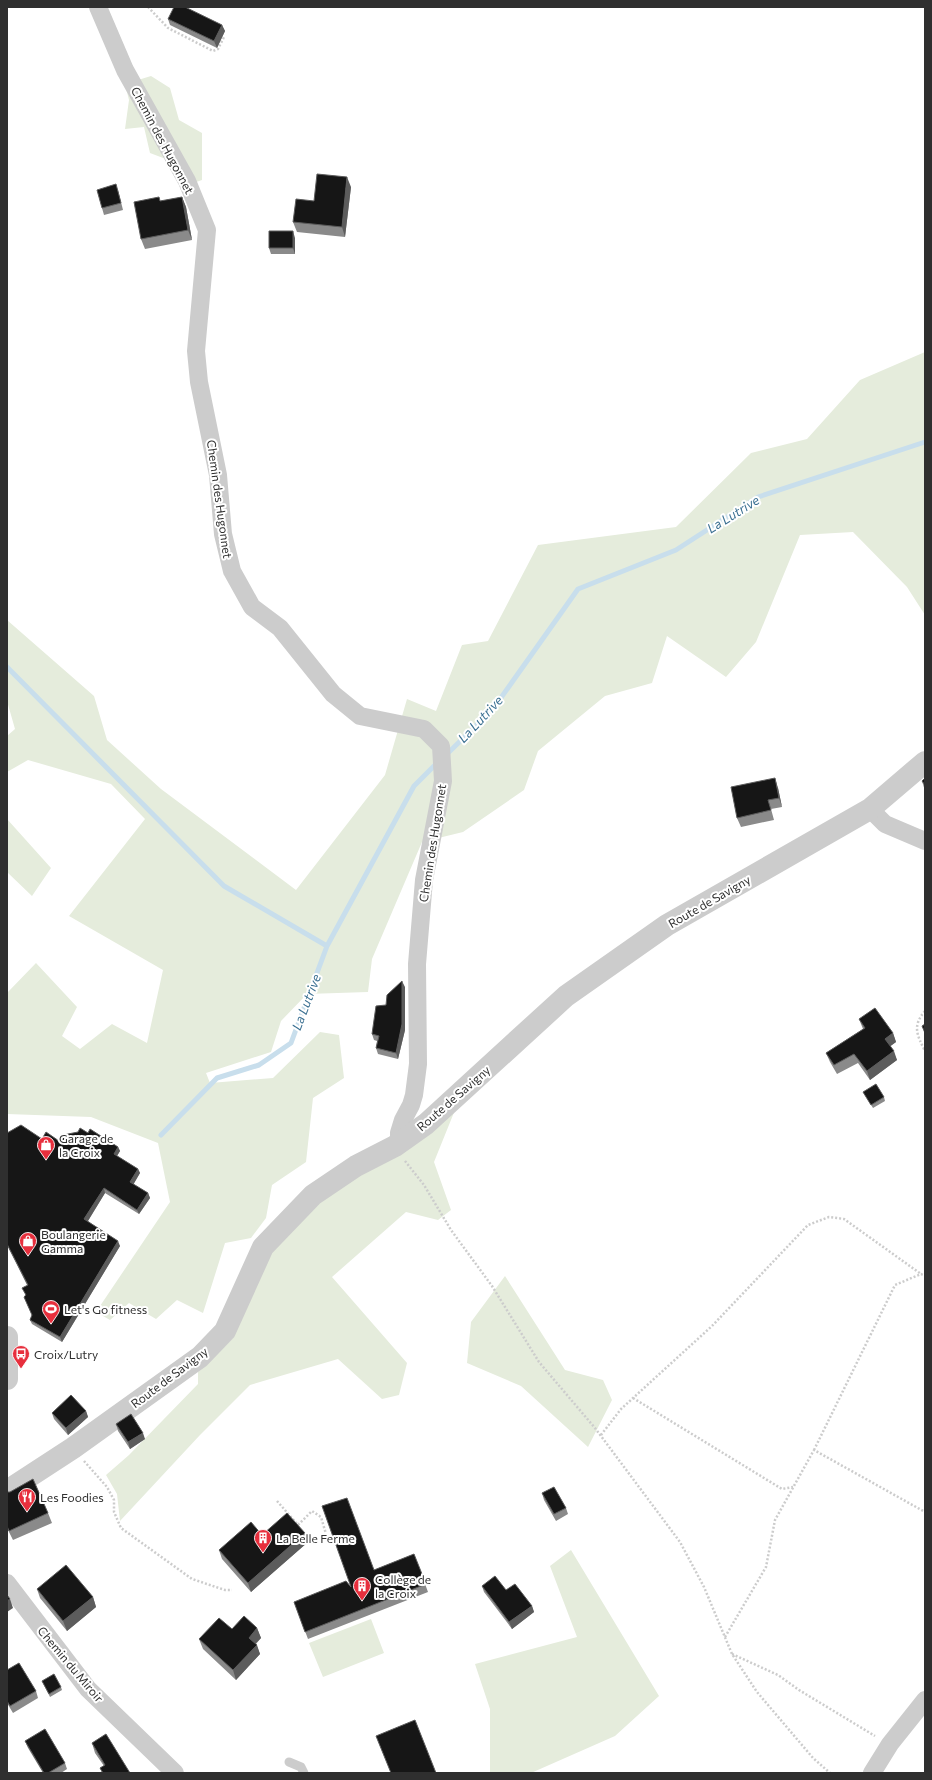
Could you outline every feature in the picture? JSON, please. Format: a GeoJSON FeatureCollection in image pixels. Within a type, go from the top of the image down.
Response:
{"type":"FeatureCollection","features":[{"type":"Feature","properties":{"kind":"street","name":"Chemin des Hugonnet"},"geometry":{"type":"LineString","coordinates":[[98,7],[125,70],[187,181],[207,230],[196,351],[199,382],[218,476],[223,534],[232,571],[252,607],[280,628],[332,694],[360,716],[424,729],[440,746],[443,781],[424,880],[417,964],[418,1064],[414,1095],[411,1105],[403,1120],[397,1144]]}},
{"type":"Feature","properties":{"kind":"street","name":"Route de Savigny"},"geometry":{"type":"LineString","coordinates":[[7,1491],[73,1448],[200,1357],[225,1331],[263,1247],[313,1195],[356,1166],[397,1144],[426,1124],[572,992],[667,925],[870,808],[925,762]]}},
{"type":"Feature","properties":{"kind":"street"},"geometry":{"type":"LineString","coordinates":[[870,808],[885,824],[925,841]]}},
{"type":"Feature","properties":{"kind":"street"},"geometry":{"type":"LineString","coordinates":[[7,1337],[7,1379]]}},
{"type":"Feature","properties":{"kind":"street","name":"Chemin du Miroir"},"geometry":{"type":"LineString","coordinates":[[7,1583],[88,1689],[175,1773]]}},
{"type":"Feature","properties":{"kind":"street"},"geometry":{"type":"LineString","coordinates":[[872,1773],[890,1744],[925,1700]]}},
{"type":"Feature","properties":{"kind":"lane"},"geometry":{"type":"LineString","coordinates":[[289,1762],[301,1768],[304,1773]]}},
{"type":"Feature","properties":{"kind":"path"},"geometry":{"type":"LineString","coordinates":[[148,7],[168,28],[213,51],[218,49],[224,37]]}},
{"type":"Feature","properties":{"kind":"path"},"geometry":{"type":"LineString","coordinates":[[925,1011],[918,1019],[916,1035],[925,1052]]}},
{"type":"Feature","properties":{"kind":"path"},"geometry":{"type":"LineString","coordinates":[[397,1144],[401,1156],[424,1185],[451,1230],[492,1286],[539,1362],[601,1435],[680,1542],[704,1587],[732,1654],[757,1692],[813,1758],[830,1773]]}},
{"type":"Feature","properties":{"kind":"path"},"geometry":{"type":"LineString","coordinates":[[601,1435],[621,1409],[712,1326],[808,1225],[829,1216],[844,1219],[925,1276]]}},
{"type":"Feature","properties":{"kind":"path"},"geometry":{"type":"LineString","coordinates":[[725,1637],[766,1567],[775,1520],[814,1450],[895,1285],[921,1274]]}},
{"type":"Feature","properties":{"kind":"path"},"geometry":{"type":"LineString","coordinates":[[633,1398],[782,1489],[793,1487]]}},
{"type":"Feature","properties":{"kind":"path"},"geometry":{"type":"LineString","coordinates":[[814,1450],[925,1512]]}},
{"type":"Feature","properties":{"kind":"path"},"geometry":{"type":"LineString","coordinates":[[82,1459],[107,1487],[114,1500],[114,1512],[121,1528],[192,1579],[225,1590],[232,1590]]}},
{"type":"Feature","properties":{"kind":"path"},"geometry":{"type":"LineString","coordinates":[[276,1501],[298,1525],[312,1511],[321,1518],[326,1534]]}},
{"type":"Feature","properties":{"kind":"path"},"geometry":{"type":"LineString","coordinates":[[732,1654],[778,1675],[799,1690],[890,1744]]}},
{"type":"Feature","properties":{"kind":"green space"},"geometry":{"type":"Polygon","coordinates":[[[151,76],[170,88],[179,120],[202,133],[202,180],[185,186],[171,161],[150,153],[144,127],[125,129],[129,100],[125,84],[151,76]]]}},
{"type":"Feature","properties":{"kind":"green space"},"geometry":{"type":"Polygon","coordinates":[[[925,352],[925,615],[907,587],[853,532],[800,535],[756,642],[726,677],[667,636],[652,683],[605,696],[538,751],[524,790],[463,832],[422,842],[372,959],[368,992],[307,994],[281,1021],[271,1052],[206,1073],[210,1083],[273,1078],[320,1032],[339,1035],[344,1078],[313,1098],[306,1162],[272,1185],[266,1218],[251,1238],[225,1243],[203,1313],[177,1300],[156,1319],[129,1303],[110,1320],[96,1312],[170,1202],[158,1143],[91,1117],[7,1114],[7,993],[36,963],[77,1007],[62,1036],[80,1049],[112,1024],[147,1043],[163,970],[69,916],[145,819],[111,784],[28,760],[7,772],[7,736],[15,729],[7,701],[7,620],[94,696],[107,740],[161,789],[296,890],[385,775],[407,699],[436,711],[462,645],[488,641],[538,545],[676,527],[751,453],[807,439],[860,380],[925,352]]]}},
{"type":"Feature","properties":{"kind":"green space"},"geometry":{"type":"Polygon","coordinates":[[[7,819],[51,868],[32,896],[7,872],[7,819]]]}},
{"type":"Feature","properties":{"kind":"green space"},"geometry":{"type":"Polygon","coordinates":[[[455,1110],[434,1162],[451,1210],[438,1220],[406,1212],[332,1277],[407,1363],[399,1395],[382,1399],[338,1359],[250,1385],[200,1435],[120,1521],[117,1494],[106,1475],[129,1455],[198,1384],[198,1372],[233,1338],[270,1248],[329,1192],[455,1110]]]}},
{"type":"Feature","properties":{"kind":"green space"},"geometry":{"type":"Polygon","coordinates":[[[505,1276],[565,1370],[603,1380],[612,1400],[588,1447],[521,1386],[467,1363],[471,1322],[505,1276]]]}},
{"type":"Feature","properties":{"kind":"green space"},"geometry":{"type":"Polygon","coordinates":[[[571,1550],[659,1696],[615,1736],[531,1773],[490,1773],[490,1709],[475,1664],[577,1637],[550,1566],[571,1550]]]}},
{"type":"Feature","properties":{"kind":"green space"},"geometry":{"type":"Polygon","coordinates":[[[371,1619],[384,1653],[323,1677],[309,1643],[371,1619]]]}},
{"type":"Feature","properties":{"kind":"building"},"geometry":{"type":"Polygon","coordinates":[[[174,7],[185,7],[222,25],[214,41],[168,19],[174,7]]]}},
{"type":"Feature","properties":{"kind":"building"},"geometry":{"type":"Polygon","coordinates":[[[317,174],[347,177],[342,227],[293,222],[296,199],[314,201],[317,174]]]}},
{"type":"Feature","properties":{"kind":"building"},"geometry":{"type":"Polygon","coordinates":[[[116,184],[121,203],[102,208],[97,190],[116,184]]]}},
{"type":"Feature","properties":{"kind":"building"},"geometry":{"type":"Polygon","coordinates":[[[159,197],[160,201],[182,197],[188,230],[141,239],[134,202],[159,197]]]}},
{"type":"Feature","properties":{"kind":"building"},"geometry":{"type":"Polygon","coordinates":[[[269,231],[293,231],[293,248],[269,248],[269,231]]]}},
{"type":"Feature","properties":{"kind":"building"},"geometry":{"type":"Polygon","coordinates":[[[775,778],[779,798],[768,800],[771,810],[737,818],[731,787],[775,778]]]}},
{"type":"Feature","properties":{"kind":"building"},"geometry":{"type":"Polygon","coordinates":[[[925,778],[925,785],[922,781],[925,778]]]}},
{"type":"Feature","properties":{"kind":"building"},"geometry":{"type":"Polygon","coordinates":[[[402,981],[402,1024],[396,1053],[376,1048],[379,1036],[372,1034],[376,1006],[386,1005],[387,995],[402,981]]]}},
{"type":"Feature","properties":{"kind":"building"},"geometry":{"type":"Polygon","coordinates":[[[875,1008],[893,1033],[885,1039],[894,1051],[867,1071],[854,1054],[834,1065],[826,1053],[865,1028],[859,1019],[875,1008]]]}},
{"type":"Feature","properties":{"kind":"building"},"geometry":{"type":"Polygon","coordinates":[[[925,1024],[925,1033],[922,1026],[925,1024]]]}},
{"type":"Feature","properties":{"kind":"building"},"geometry":{"type":"Polygon","coordinates":[[[876,1084],[884,1097],[871,1105],[863,1092],[876,1084]]]}},
{"type":"Feature","properties":{"kind":"building"},"geometry":{"type":"Polygon","coordinates":[[[21,1125],[42,1139],[46,1132],[59,1141],[63,1135],[78,1132],[80,1128],[88,1133],[90,1129],[118,1147],[114,1154],[138,1169],[130,1182],[148,1193],[137,1210],[104,1188],[84,1219],[118,1241],[60,1337],[30,1320],[32,1315],[24,1297],[26,1295],[22,1288],[28,1285],[7,1244],[7,1133],[21,1125]]]}},
{"type":"Feature","properties":{"kind":"building"},"geometry":{"type":"Polygon","coordinates":[[[71,1395],[86,1411],[66,1428],[52,1413],[71,1395]]]}},
{"type":"Feature","properties":{"kind":"building"},"geometry":{"type":"Polygon","coordinates":[[[131,1414],[143,1433],[128,1442],[116,1424],[131,1414]]]}},
{"type":"Feature","properties":{"kind":"building","name":"Les Foodies"},"geometry":{"type":"Polygon","coordinates":[[[33,1479],[48,1513],[9,1531],[7,1526],[7,1492],[10,1492],[33,1479]]]}},
{"type":"Feature","properties":{"kind":"building"},"geometry":{"type":"Polygon","coordinates":[[[554,1487],[566,1508],[554,1514],[542,1493],[554,1487]]]}},
{"type":"Feature","properties":{"kind":"building"},"geometry":{"type":"Polygon","coordinates":[[[347,1498],[374,1570],[414,1554],[426,1584],[305,1632],[294,1602],[346,1581],[351,1587],[322,1506],[347,1498]]]}},
{"type":"Feature","properties":{"kind":"building","name":"La Belle Ferme"},"geometry":{"type":"Polygon","coordinates":[[[287,1513],[305,1533],[248,1583],[219,1550],[251,1522],[262,1535],[287,1513]]]}},
{"type":"Feature","properties":{"kind":"building"},"geometry":{"type":"Polygon","coordinates":[[[66,1565],[93,1597],[63,1621],[37,1589],[66,1565]]]}},
{"type":"Feature","properties":{"kind":"building"},"geometry":{"type":"Polygon","coordinates":[[[495,1576],[506,1590],[515,1584],[532,1606],[509,1622],[482,1586],[495,1576]]]}},
{"type":"Feature","properties":{"kind":"building"},"geometry":{"type":"Polygon","coordinates":[[[244,1616],[257,1628],[249,1638],[257,1645],[233,1670],[199,1639],[219,1618],[232,1629],[244,1616]]]}},
{"type":"Feature","properties":{"kind":"building"},"geometry":{"type":"Polygon","coordinates":[[[19,1663],[36,1691],[10,1706],[7,1701],[7,1670],[19,1663]]]}},
{"type":"Feature","properties":{"kind":"building"},"geometry":{"type":"Polygon","coordinates":[[[54,1674],[61,1687],[49,1694],[42,1681],[54,1674]]]}},
{"type":"Feature","properties":{"kind":"building"},"geometry":{"type":"Polygon","coordinates":[[[415,1720],[436,1773],[391,1773],[376,1736],[415,1720]]]}},
{"type":"Feature","properties":{"kind":"building"},"geometry":{"type":"Polygon","coordinates":[[[45,1729],[65,1763],[48,1773],[44,1773],[25,1741],[45,1729]]]}},
{"type":"Feature","properties":{"kind":"building"},"geometry":{"type":"Polygon","coordinates":[[[106,1734],[130,1773],[103,1773],[100,1768],[105,1765],[92,1743],[106,1734]]]}},
{"type":"Feature","properties":{"kind":"waterway","name":"La Lutrive"},"geometry":{"type":"LineString","coordinates":[[446,755],[493,709],[578,589],[676,550],[758,497],[925,442]]}},
{"type":"Feature","properties":{"kind":"waterway"},"geometry":{"type":"LineString","coordinates":[[7,667],[224,886],[327,946]]}},
{"type":"Feature","properties":{"kind":"waterway","name":"La Lutrive"},"geometry":{"type":"LineString","coordinates":[[161,1135],[217,1078],[259,1065],[291,1043],[327,946],[414,786],[437,763]]}},
{"type":"Feature","properties":{"kind":"place","name":"Garage de la Croix"},"geometry":{"type":"Point","coordinates":[46,1160]}},
{"type":"Feature","properties":{"kind":"place","name":"Boulangerie Gamma"},"geometry":{"type":"Point","coordinates":[28,1256]}},
{"type":"Feature","properties":{"kind":"place","name":"Let's Go fitness"},"geometry":{"type":"Point","coordinates":[51,1324]}},
{"type":"Feature","properties":{"kind":"place","name":"Croix/Lutry"},"geometry":{"type":"Point","coordinates":[21,1369]}},
{"type":"Feature","properties":{"kind":"place","name":"Les Foodies"},"geometry":{"type":"Point","coordinates":[27,1512]}},
{"type":"Feature","properties":{"kind":"place","name":"La Belle Ferme"},"geometry":{"type":"Point","coordinates":[263,1553]}},
{"type":"Feature","properties":{"kind":"place","name":"Collège de la Croix"},"geometry":{"type":"Point","coordinates":[362,1601]}}]}
